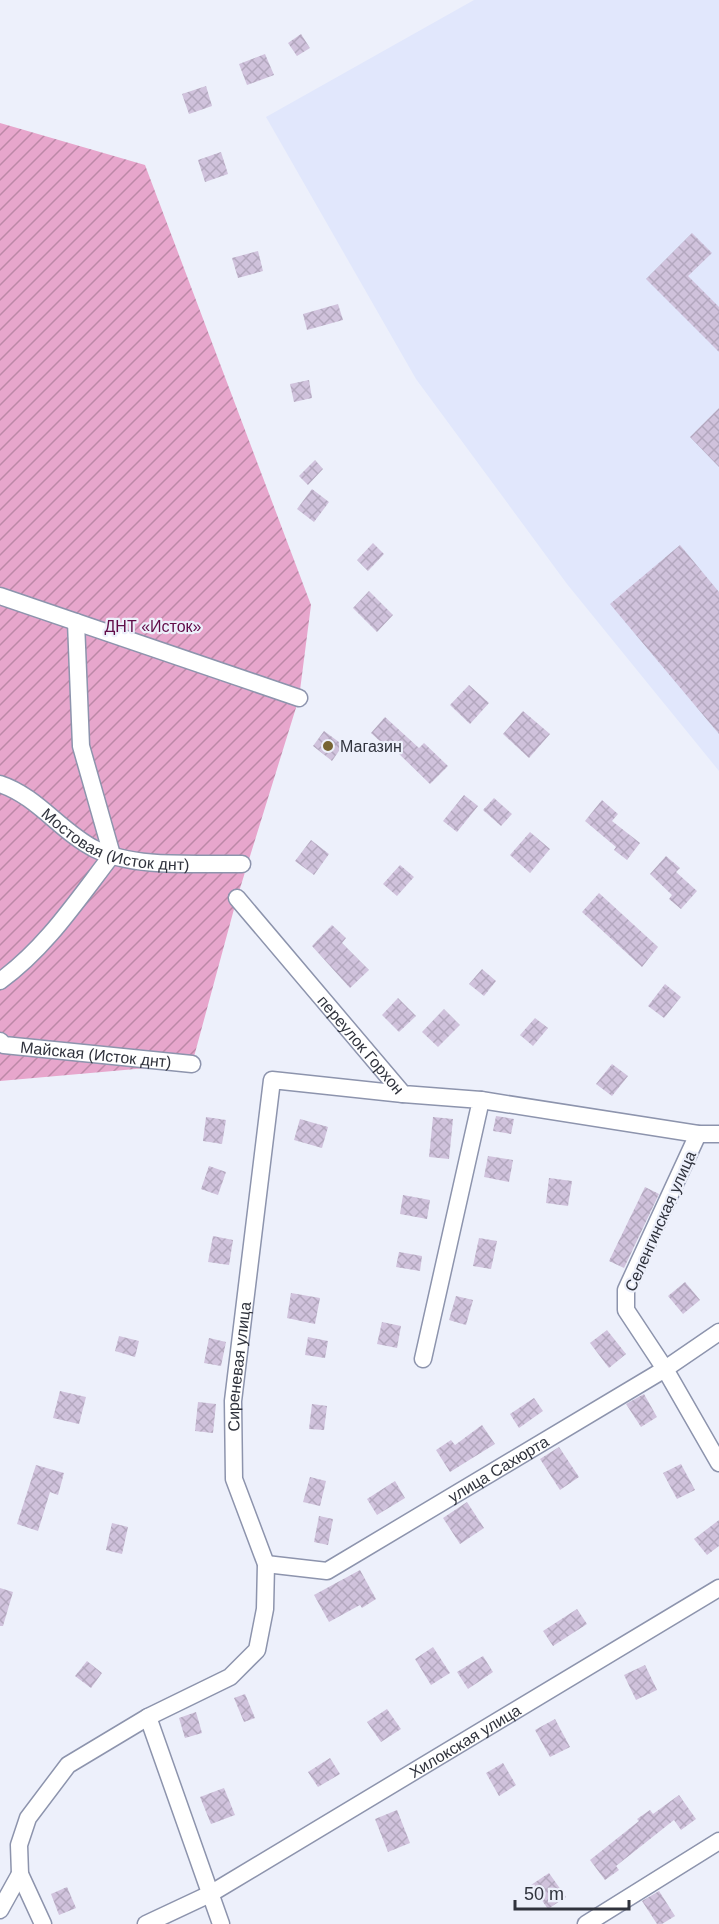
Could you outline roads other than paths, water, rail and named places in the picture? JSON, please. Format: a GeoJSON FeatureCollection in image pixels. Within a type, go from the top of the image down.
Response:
{"type":"FeatureCollection","features":[{"type":"Feature","properties":{"kind":"street"},"geometry":{"type":"LineString","coordinates":[[0,597],[299,698]]}},
{"type":"Feature","properties":{"kind":"street"},"geometry":{"type":"LineString","coordinates":[[0,981],[17,969],[61,922],[112,855],[81,746],[81,692],[76,622]]}},
{"type":"Feature","properties":{"kind":"street","name":"Мостовая (Исток днт)"},"geometry":{"type":"LineString","coordinates":[[0,784],[16,790],[95,849],[112,855],[132,861],[242,864]]}},
{"type":"Feature","properties":{"kind":"street","name":"переулок Горхон"},"geometry":{"type":"LineString","coordinates":[[237,898],[403,1094],[481,1100],[698,1134],[719,1134]]}},
{"type":"Feature","properties":{"kind":"street","name":"Майская (Исток днт)"},"geometry":{"type":"LineString","coordinates":[[1,1044],[192,1064]]}},
{"type":"Feature","properties":{"kind":"street","name":"Сиреневая улица"},"geometry":{"type":"LineString","coordinates":[[148,1717],[230,1677],[257,1650],[265,1609],[266,1564],[234,1479],[233,1401],[272,1080],[403,1094]]}},
{"type":"Feature","properties":{"kind":"street"},"geometry":{"type":"LineString","coordinates":[[423,1359],[481,1100]]}},
{"type":"Feature","properties":{"kind":"street","name":"Селенгинская улица"},"geometry":{"type":"LineString","coordinates":[[698,1134],[626,1290],[626,1310],[665,1369],[719,1463]]}},
{"type":"Feature","properties":{"kind":"street","name":"улица Сахюрта"},"geometry":{"type":"LineString","coordinates":[[266,1564],[327,1571],[665,1369],[719,1332]]}},
{"type":"Feature","properties":{"kind":"street","name":"Хилокская улица"},"geometry":{"type":"LineString","coordinates":[[146,1924],[210,1894],[719,1588]]}},
{"type":"Feature","properties":{"kind":"street"},"geometry":{"type":"LineString","coordinates":[[43,1924],[20,1874],[19,1845],[28,1818],[68,1765],[148,1717],[221,1924]]}},
{"type":"Feature","properties":{"kind":"street"},"geometry":{"type":"LineString","coordinates":[[586,1924],[719,1841]]}},
{"type":"Feature","properties":{"kind":"street"},"geometry":{"type":"LineString","coordinates":[[0,1910],[20,1874]]}},
{"type":"Feature","properties":{"kind":"place","name":"Магазин"},"geometry":{"type":"Point","coordinates":[328,746]}},
{"type":"Feature","properties":{"kind":"park label","name":"ДНТ «Исток»"},"geometry":{"type":"Point","coordinates":[153,626]}}]}
